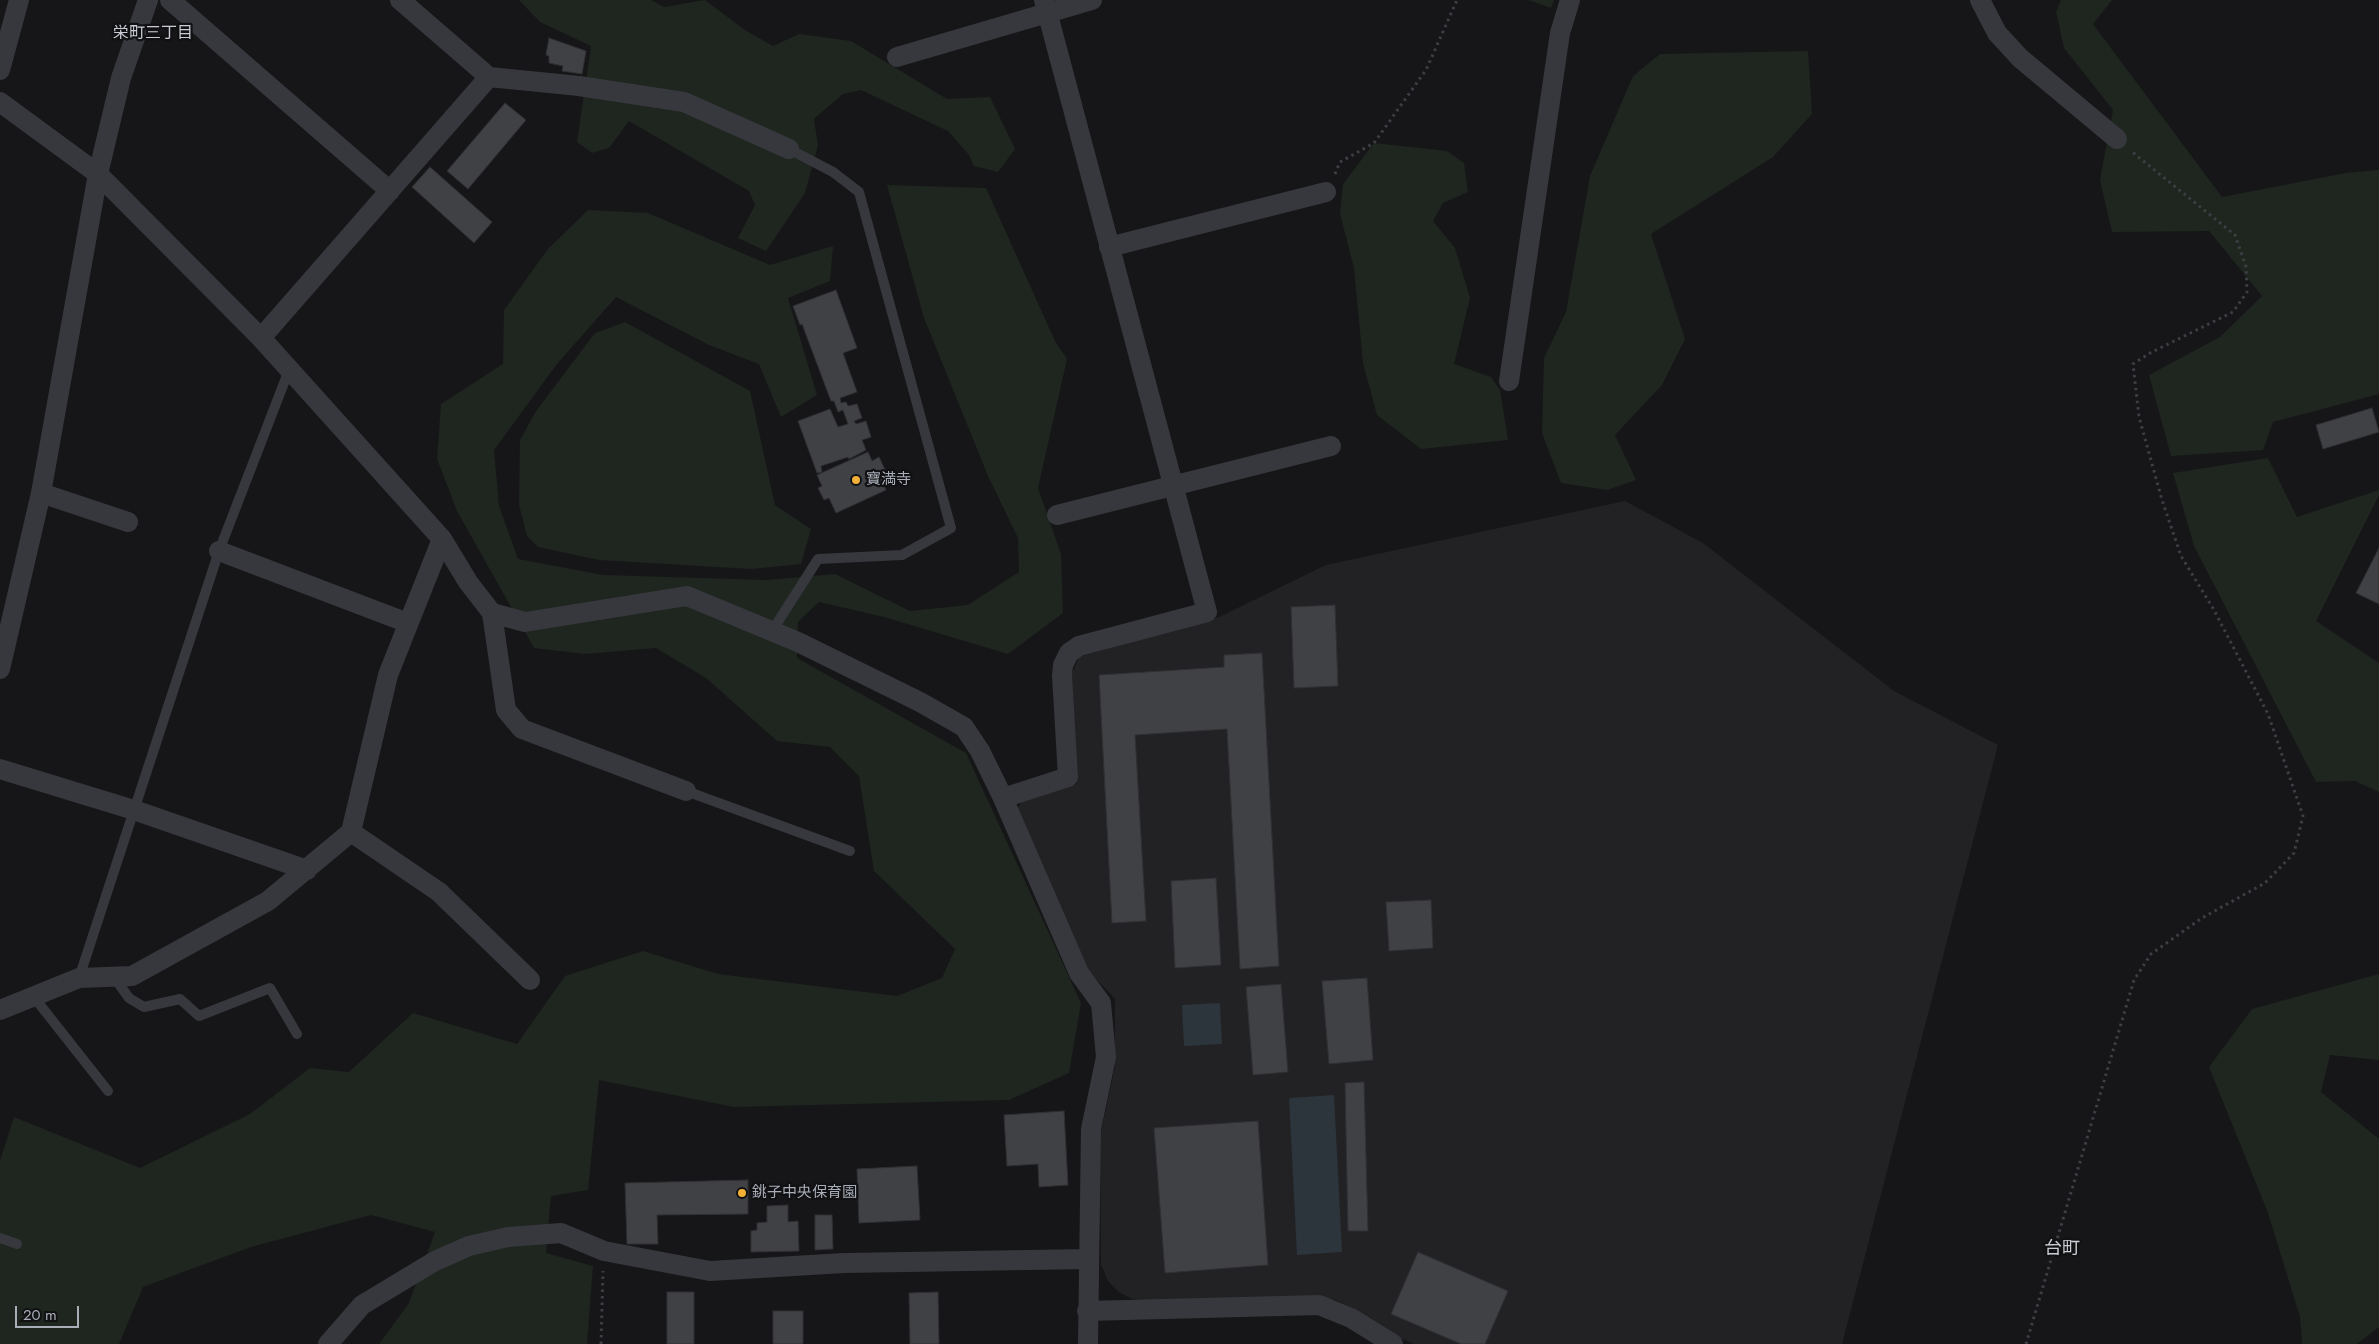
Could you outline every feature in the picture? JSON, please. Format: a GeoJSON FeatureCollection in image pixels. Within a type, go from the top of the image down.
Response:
{"type":"FeatureCollection","features":[{"type":"Feature","properties":{"kind":"street"},"geometry":{"type":"LineString","coordinates":[[0,70],[19,0]]}},
{"type":"Feature","properties":{"kind":"street"},"geometry":{"type":"LineString","coordinates":[[0,669],[41,493],[98,174],[122,78],[148,0]]}},
{"type":"Feature","properties":{"kind":"street"},"geometry":{"type":"LineString","coordinates":[[170,0],[390,192]]}},
{"type":"Feature","properties":{"kind":"street"},"geometry":{"type":"LineString","coordinates":[[400,0],[489,77],[579,86],[684,102],[789,149]]}},
{"type":"Feature","properties":{"kind":"street"},"geometry":{"type":"LineString","coordinates":[[896,56],[1045,6],[1092,0]]}},
{"type":"Feature","properties":{"kind":"street"},"geometry":{"type":"LineString","coordinates":[[1509,381],[1560,33],[1570,0]]}},
{"type":"Feature","properties":{"kind":"street"},"geometry":{"type":"LineString","coordinates":[[1980,0],[1997,33],[2020,58],[2117,139]]}},
{"type":"Feature","properties":{"kind":"street"},"geometry":{"type":"LineString","coordinates":[[1003,798],[1068,777],[1062,676],[1063,665],[1069,653],[1079,646],[1207,612],[1045,6]]}},
{"type":"Feature","properties":{"kind":"street"},"geometry":{"type":"LineString","coordinates":[[261,338],[489,77]]}},
{"type":"Feature","properties":{"kind":"street"},"geometry":{"type":"LineString","coordinates":[[0,102],[98,174],[261,338],[442,539],[468,582],[492,613],[506,710],[522,729],[686,791]]}},
{"type":"Feature","properties":{"kind":"street"},"geometry":{"type":"LineString","coordinates":[[1109,247],[1326,192]]}},
{"type":"Feature","properties":{"kind":"street"},"geometry":{"type":"LineString","coordinates":[[1057,515],[1173,484],[1331,446]]}},
{"type":"Feature","properties":{"kind":"street"},"geometry":{"type":"LineString","coordinates":[[41,493],[128,522]]}},
{"type":"Feature","properties":{"kind":"street"},"geometry":{"type":"LineString","coordinates":[[0,1010],[79,978],[132,976],[268,901],[351,832],[388,675],[442,539]]}},
{"type":"Feature","properties":{"kind":"street"},"geometry":{"type":"LineString","coordinates":[[219,552],[408,623]]}},
{"type":"Feature","properties":{"kind":"street"},"geometry":{"type":"LineString","coordinates":[[492,613],[525,622],[687,596],[772,631],[912,698],[964,727],[980,751],[1003,798],[1079,973],[1101,1003],[1106,1057],[1091,1129],[1088,1344]]}},
{"type":"Feature","properties":{"kind":"street"},"geometry":{"type":"LineString","coordinates":[[0,769],[134,810],[307,870]]}},
{"type":"Feature","properties":{"kind":"street"},"geometry":{"type":"LineString","coordinates":[[351,832],[439,892],[530,980]]}},
{"type":"Feature","properties":{"kind":"street"},"geometry":{"type":"LineString","coordinates":[[328,1344],[362,1305],[435,1261],[468,1246],[508,1236],[561,1233],[604,1251],[710,1272],[844,1263],[1089,1259]]}},
{"type":"Feature","properties":{"kind":"street"},"geometry":{"type":"LineString","coordinates":[[1087,1311],[1319,1305],[1351,1318],[1394,1344]]}},
{"type":"Feature","properties":{"kind":"lane"},"geometry":{"type":"LineString","coordinates":[[772,631],[818,559],[902,555],[951,528],[860,192],[833,172],[789,149]]}},
{"type":"Feature","properties":{"kind":"lane"},"geometry":{"type":"LineString","coordinates":[[79,978],[219,552],[289,370]]}},
{"type":"Feature","properties":{"kind":"lane"},"geometry":{"type":"LineString","coordinates":[[686,791],[850,851]]}},
{"type":"Feature","properties":{"kind":"lane"},"geometry":{"type":"LineString","coordinates":[[114,977],[129,998],[144,1007],[180,999],[199,1016],[270,988],[297,1034]]}},
{"type":"Feature","properties":{"kind":"lane"},"geometry":{"type":"LineString","coordinates":[[33,996],[108,1091]]}},
{"type":"Feature","properties":{"kind":"lane"},"geometry":{"type":"LineString","coordinates":[[0,1238],[16,1244]]}},
{"type":"Feature","properties":{"kind":"path"},"geometry":{"type":"LineString","coordinates":[[1326,192],[1340,162],[1374,143],[1426,70],[1457,0]]}},
{"type":"Feature","properties":{"kind":"path"},"geometry":{"type":"LineString","coordinates":[[2026,1344],[2134,980],[2151,954],[2202,918],[2265,883],[2294,853],[2302,816],[2268,714],[2214,610],[2180,556],[2139,417],[2134,364],[2150,353],[2233,312],[2247,292],[2246,267],[2235,235],[2117,139]]}},
{"type":"Feature","properties":{"kind":"path"},"geometry":{"type":"LineString","coordinates":[[601,1344],[604,1251]]}},
{"type":"Feature","properties":{"kind":"shaded area"},"geometry":{"type":"Polygon","coordinates":[[[519,0],[651,0],[664,7],[705,0],[745,30],[773,46],[799,34],[851,41],[947,99],[990,97],[1015,149],[998,172],[974,166],[969,155],[948,131],[861,90],[843,94],[814,119],[818,145],[805,193],[766,251],[738,238],[755,205],[749,191],[629,121],[609,148],[592,153],[577,142],[591,46],[540,22],[519,0]]]}},
{"type":"Feature","properties":{"kind":"shaded area"},"geometry":{"type":"Polygon","coordinates":[[[1528,0],[1554,0],[1551,8],[1528,0]]]}},
{"type":"Feature","properties":{"kind":"shaded area"},"geometry":{"type":"Polygon","coordinates":[[[2061,0],[2112,0],[2093,24],[2222,197],[2346,173],[2379,170],[2379,394],[2273,422],[2263,450],[2171,456],[2149,375],[2220,337],[2262,296],[2209,231],[2112,232],[2100,180],[2113,110],[2064,48],[2056,12],[2061,0]]]}},
{"type":"Feature","properties":{"kind":"shaded area"},"geometry":{"type":"Polygon","coordinates":[[[1808,51],[1812,114],[1773,157],[1651,234],[1685,339],[1662,385],[1615,435],[1636,480],[1607,490],[1561,483],[1542,433],[1544,358],[1566,312],[1590,176],[1633,76],[1660,54],[1808,51]]]}},
{"type":"Feature","properties":{"kind":"shaded area"},"geometry":{"type":"Polygon","coordinates":[[[1374,143],[1447,151],[1464,163],[1468,192],[1443,203],[1433,221],[1455,248],[1470,298],[1454,364],[1491,377],[1500,390],[1508,440],[1421,449],[1377,415],[1363,363],[1354,268],[1340,214],[1343,184],[1374,143]]]}},
{"type":"Feature","properties":{"kind":"shaded area"},"geometry":{"type":"Polygon","coordinates":[[[887,185],[986,188],[1055,341],[1067,359],[1038,488],[1061,554],[1063,613],[1008,654],[884,617],[819,602],[798,622],[797,658],[966,753],[1081,1003],[1069,1073],[1009,1100],[734,1107],[599,1080],[588,1190],[551,1196],[546,1253],[593,1266],[587,1344],[379,1344],[409,1303],[435,1232],[371,1215],[251,1247],[143,1287],[119,1344],[0,1344],[0,1161],[14,1117],[140,1168],[250,1114],[310,1068],[349,1072],[413,1013],[517,1044],[565,976],[643,951],[718,974],[897,996],[942,978],[955,949],[874,871],[859,776],[830,747],[777,741],[706,678],[656,648],[585,654],[534,648],[457,511],[437,459],[441,404],[503,364],[504,310],[548,249],[588,210],[648,213],[770,265],[833,246],[830,281],[788,298],[817,395],[781,417],[759,364],[709,345],[616,297],[557,364],[494,450],[499,506],[518,559],[603,575],[767,580],[835,574],[910,611],[968,605],[1019,572],[1018,538],[988,476],[924,318],[887,185]]]}},
{"type":"Feature","properties":{"kind":"shaded area"},"geometry":{"type":"Polygon","coordinates":[[[625,322],[750,391],[775,505],[811,529],[801,564],[751,569],[599,560],[538,547],[527,536],[519,505],[520,440],[536,411],[595,333],[625,322]]]}},
{"type":"Feature","properties":{"kind":"shaded area"},"geometry":{"type":"Polygon","coordinates":[[[2268,458],[2297,517],[2379,490],[2379,495],[2316,621],[2379,663],[2379,792],[2355,781],[2316,782],[2194,546],[2173,473],[2268,458]]]}},
{"type":"Feature","properties":{"kind":"shaded area"},"geometry":{"type":"Polygon","coordinates":[[[1625,501],[1703,543],[1894,691],[1998,745],[1842,1344],[1414,1344],[1398,1337],[1355,1309],[1335,1300],[1319,1298],[1145,1301],[1132,1299],[1119,1292],[1108,1281],[1101,1265],[1100,1137],[1115,1066],[1115,999],[1085,967],[1018,808],[1022,800],[1077,784],[1069,681],[1079,657],[1219,617],[1326,565],[1625,501]]]}},
{"type":"Feature","properties":{"kind":"shaded area"},"geometry":{"type":"Polygon","coordinates":[[[2379,974],[2379,1060],[2330,1055],[2321,1092],[2379,1139],[2379,1327],[2357,1344],[2302,1344],[2300,1317],[2268,1213],[2209,1067],[2252,1009],[2379,974]]]}},
{"type":"Feature","properties":{"kind":"shaded area"},"geometry":{"type":"Polygon","coordinates":[[[1220,1003],[1222,1044],[1184,1046],[1182,1005],[1220,1003]]]}},
{"type":"Feature","properties":{"kind":"shaded area"},"geometry":{"type":"Polygon","coordinates":[[[1334,1095],[1342,1252],[1297,1255],[1289,1098],[1334,1095]]]}},
{"type":"Feature","properties":{"kind":"building"},"geometry":{"type":"Polygon","coordinates":[[[549,38],[586,51],[582,74],[562,71],[563,66],[549,63],[549,56],[546,55],[549,38]]]}},
{"type":"Feature","properties":{"kind":"building"},"geometry":{"type":"Polygon","coordinates":[[[505,103],[526,120],[468,189],[447,171],[505,103]]]}},
{"type":"Feature","properties":{"kind":"building"},"geometry":{"type":"Polygon","coordinates":[[[430,167],[492,222],[474,243],[412,187],[430,167]]]}},
{"type":"Feature","properties":{"kind":"building"},"geometry":{"type":"Polygon","coordinates":[[[836,290],[857,348],[843,353],[857,392],[840,398],[841,403],[846,402],[848,406],[857,404],[862,418],[854,421],[856,424],[866,421],[871,437],[862,440],[866,450],[849,459],[848,457],[821,466],[822,472],[817,473],[798,421],[830,409],[838,427],[848,424],[843,410],[838,412],[834,401],[831,401],[802,324],[800,325],[793,306],[836,290]]]}},
{"type":"Feature","properties":{"kind":"building"},"geometry":{"type":"Polygon","coordinates":[[[2372,408],[2379,432],[2323,449],[2316,425],[2372,408]]]}},
{"type":"Feature","properties":{"kind":"building"},"geometry":{"type":"Polygon","coordinates":[[[868,452],[872,461],[879,457],[890,480],[883,483],[886,490],[836,513],[829,498],[824,500],[818,488],[822,486],[817,475],[868,452]]]}},
{"type":"Feature","properties":{"kind":"building"},"geometry":{"type":"Polygon","coordinates":[[[2379,548],[2379,604],[2356,593],[2379,548]]]}},
{"type":"Feature","properties":{"kind":"building"},"geometry":{"type":"Polygon","coordinates":[[[1335,605],[1338,686],[1294,688],[1291,607],[1335,605]]]}},
{"type":"Feature","properties":{"kind":"building"},"geometry":{"type":"Polygon","coordinates":[[[1262,653],[1279,966],[1240,969],[1227,729],[1135,735],[1146,921],[1112,923],[1099,675],[1224,667],[1224,655],[1262,653]]]}},
{"type":"Feature","properties":{"kind":"building"},"geometry":{"type":"Polygon","coordinates":[[[1216,878],[1221,965],[1175,968],[1171,881],[1216,878]]]}},
{"type":"Feature","properties":{"kind":"building"},"geometry":{"type":"Polygon","coordinates":[[[1431,900],[1433,948],[1389,951],[1386,902],[1431,900]]]}},
{"type":"Feature","properties":{"kind":"building"},"geometry":{"type":"Polygon","coordinates":[[[1367,978],[1373,1060],[1329,1064],[1322,981],[1367,978]]]}},
{"type":"Feature","properties":{"kind":"building"},"geometry":{"type":"Polygon","coordinates":[[[1281,984],[1288,1072],[1253,1075],[1246,987],[1281,984]]]}},
{"type":"Feature","properties":{"kind":"building"},"geometry":{"type":"Polygon","coordinates":[[[1364,1082],[1368,1231],[1348,1231],[1345,1083],[1364,1082]]]}},
{"type":"Feature","properties":{"kind":"building"},"geometry":{"type":"Polygon","coordinates":[[[1064,1111],[1068,1185],[1039,1187],[1038,1164],[1007,1166],[1004,1115],[1064,1111]]]}},
{"type":"Feature","properties":{"kind":"building"},"geometry":{"type":"Polygon","coordinates":[[[1258,1121],[1268,1265],[1165,1273],[1154,1128],[1258,1121]]]}},
{"type":"Feature","properties":{"kind":"building"},"geometry":{"type":"Polygon","coordinates":[[[917,1166],[920,1220],[859,1223],[857,1169],[917,1166]]]}},
{"type":"Feature","properties":{"kind":"building"},"geometry":{"type":"Polygon","coordinates":[[[748,1180],[748,1214],[657,1215],[658,1244],[627,1244],[625,1183],[748,1180]]]}},
{"type":"Feature","properties":{"kind":"building"},"geometry":{"type":"Polygon","coordinates":[[[788,1205],[788,1222],[798,1221],[799,1251],[751,1252],[751,1231],[757,1230],[757,1223],[767,1222],[767,1206],[788,1205]]]}},
{"type":"Feature","properties":{"kind":"building"},"geometry":{"type":"Polygon","coordinates":[[[815,1215],[832,1215],[833,1249],[815,1250],[815,1215]]]}},
{"type":"Feature","properties":{"kind":"building"},"geometry":{"type":"Polygon","coordinates":[[[1418,1252],[1508,1291],[1485,1344],[1461,1344],[1391,1314],[1418,1252]]]}},
{"type":"Feature","properties":{"kind":"building"},"geometry":{"type":"Polygon","coordinates":[[[667,1292],[694,1292],[694,1344],[667,1344],[667,1292]]]}},
{"type":"Feature","properties":{"kind":"building"},"geometry":{"type":"Polygon","coordinates":[[[938,1292],[939,1344],[910,1344],[909,1293],[938,1292]]]}},
{"type":"Feature","properties":{"kind":"building"},"geometry":{"type":"Polygon","coordinates":[[[773,1311],[803,1311],[803,1344],[773,1344],[773,1311]]]}},
{"type":"Feature","properties":{"kind":"place","name":"寶満寺"},"geometry":{"type":"Point","coordinates":[856,480]}},
{"type":"Feature","properties":{"kind":"place","name":"銚子中央保育園"},"geometry":{"type":"Point","coordinates":[742,1193]}},
{"type":"Feature","properties":{"kind":"district","name":"栄町三丁目"},"geometry":{"type":"Point","coordinates":[153,34]}},
{"type":"Feature","properties":{"kind":"district","name":"台町"},"geometry":{"type":"Point","coordinates":[2062,1250]}}]}
